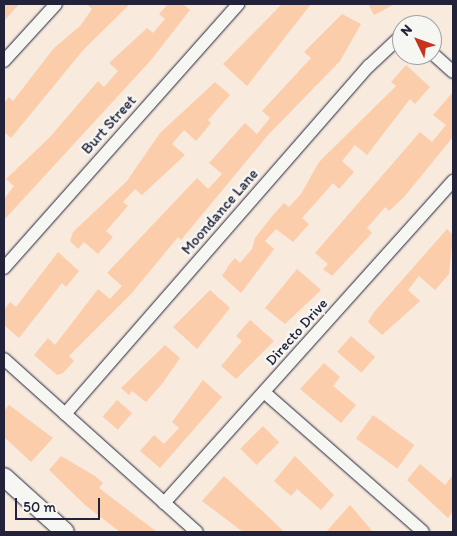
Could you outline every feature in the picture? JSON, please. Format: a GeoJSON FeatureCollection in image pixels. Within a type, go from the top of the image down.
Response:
{"type":"FeatureCollection","features":[{"type":"Feature","properties":{"kind":"street"},"geometry":{"type":"LineString","coordinates":[[4,61],[56,4]]}},
{"type":"Feature","properties":{"kind":"street","name":"Burt Street"},"geometry":{"type":"LineString","coordinates":[[4,268],[230,6]]}},
{"type":"Feature","properties":{"kind":"street","name":"Moondance Lane"},"geometry":{"type":"LineString","coordinates":[[65,414],[369,66],[392,44]]}},
{"type":"Feature","properties":{"kind":"street"},"geometry":{"type":"LineString","coordinates":[[442,62],[453,72]]}},
{"type":"Feature","properties":{"kind":"street","name":"Directo Drive"},"geometry":{"type":"LineString","coordinates":[[164,503],[265,393],[453,181]]}},
{"type":"Feature","properties":{"kind":"street"},"geometry":{"type":"LineString","coordinates":[[4,359],[197,532]]}},
{"type":"Feature","properties":{"kind":"street"},"geometry":{"type":"LineString","coordinates":[[265,393],[423,532]]}},
{"type":"Feature","properties":{"kind":"street"},"geometry":{"type":"LineString","coordinates":[[4,477],[65,532]]}},
{"type":"Feature","properties":{"kind":"building"},"geometry":{"type":"Polygon","coordinates":[[[4,4],[19,4],[4,21],[4,4]]]}},
{"type":"Feature","properties":{"kind":"building"},"geometry":{"type":"Polygon","coordinates":[[[86,4],[130,4],[84,49],[11,138],[4,132],[4,103],[9,97],[13,101],[54,48],[80,26],[92,9],[86,4]]]}},
{"type":"Feature","properties":{"kind":"building"},"geometry":{"type":"Polygon","coordinates":[[[168,4],[183,4],[190,10],[151,60],[4,220],[4,199],[14,186],[6,179],[50,137],[98,81],[104,87],[118,71],[109,63],[147,28],[153,33],[165,19],[159,14],[168,4]]]}},
{"type":"Feature","properties":{"kind":"building"},"geometry":{"type":"Polygon","coordinates":[[[282,4],[311,4],[247,86],[223,64],[282,4]]]}},
{"type":"Feature","properties":{"kind":"building"},"geometry":{"type":"Polygon","coordinates":[[[368,4],[395,4],[374,15],[368,4]]]}},
{"type":"Feature","properties":{"kind":"building"},"geometry":{"type":"Polygon","coordinates":[[[342,14],[361,24],[340,61],[268,135],[181,240],[178,237],[131,294],[69,356],[74,361],[63,373],[57,375],[34,355],[48,338],[55,345],[98,289],[110,299],[122,286],[107,273],[197,178],[208,189],[222,174],[209,163],[245,123],[257,134],[270,118],[262,111],[311,58],[304,52],[342,14]]]}},
{"type":"Feature","properties":{"kind":"building"},"geometry":{"type":"Polygon","coordinates":[[[406,65],[430,87],[415,104],[410,99],[367,155],[355,145],[342,161],[354,172],[339,189],[333,183],[302,218],[309,224],[293,242],[276,229],[265,241],[274,249],[241,293],[222,276],[229,265],[235,258],[240,263],[252,249],[255,238],[273,215],[284,203],[289,207],[301,194],[319,162],[396,86],[391,82],[406,65]]]}},
{"type":"Feature","properties":{"kind":"building"},"geometry":{"type":"Polygon","coordinates":[[[215,82],[230,95],[208,120],[211,123],[196,141],[184,130],[172,144],[185,155],[142,195],[135,189],[123,202],[128,206],[106,231],[113,237],[98,254],[84,242],[78,249],[70,241],[73,232],[127,181],[160,133],[215,82]]]}},
{"type":"Feature","properties":{"kind":"building"},"geometry":{"type":"Polygon","coordinates":[[[453,92],[453,137],[404,197],[389,211],[385,207],[367,228],[372,233],[332,276],[323,269],[328,264],[315,253],[420,132],[432,142],[446,125],[433,115],[453,92]]]}},
{"type":"Feature","properties":{"kind":"building"},"geometry":{"type":"Polygon","coordinates":[[[447,229],[453,235],[449,274],[435,290],[419,276],[408,290],[420,301],[382,335],[368,322],[374,312],[447,229]]]}},
{"type":"Feature","properties":{"kind":"building"},"geometry":{"type":"Polygon","coordinates":[[[58,252],[79,271],[66,287],[62,283],[19,338],[4,325],[4,310],[10,302],[16,307],[58,252]]]}},
{"type":"Feature","properties":{"kind":"building"},"geometry":{"type":"Polygon","coordinates":[[[297,269],[321,290],[285,324],[265,308],[297,269]]]}},
{"type":"Feature","properties":{"kind":"building"},"geometry":{"type":"Polygon","coordinates":[[[210,290],[230,308],[197,349],[173,327],[210,290]]]}},
{"type":"Feature","properties":{"kind":"building"},"geometry":{"type":"Polygon","coordinates":[[[250,320],[274,341],[236,379],[221,366],[242,341],[236,336],[250,320]]]}},
{"type":"Feature","properties":{"kind":"building"},"geometry":{"type":"Polygon","coordinates":[[[351,336],[375,357],[361,373],[337,352],[351,336]]]}},
{"type":"Feature","properties":{"kind":"building"},"geometry":{"type":"Polygon","coordinates":[[[165,345],[180,358],[162,384],[146,402],[132,391],[129,395],[121,388],[165,345]]]}},
{"type":"Feature","properties":{"kind":"building"},"geometry":{"type":"Polygon","coordinates":[[[324,363],[340,377],[333,386],[356,405],[341,423],[300,389],[324,363]]]}},
{"type":"Feature","properties":{"kind":"building"},"geometry":{"type":"Polygon","coordinates":[[[203,380],[222,397],[160,468],[140,451],[154,435],[164,444],[179,428],[172,422],[203,380]]]}},
{"type":"Feature","properties":{"kind":"building"},"geometry":{"type":"Polygon","coordinates":[[[117,400],[132,413],[118,430],[103,417],[117,400]]]}},
{"type":"Feature","properties":{"kind":"building"},"geometry":{"type":"Polygon","coordinates":[[[9,405],[53,438],[31,462],[4,437],[4,411],[9,405]]]}},
{"type":"Feature","properties":{"kind":"building"},"geometry":{"type":"Polygon","coordinates":[[[373,415],[414,445],[397,468],[356,438],[373,415]]]}},
{"type":"Feature","properties":{"kind":"building"},"geometry":{"type":"Polygon","coordinates":[[[263,426],[279,442],[257,465],[240,449],[263,426]]]}},
{"type":"Feature","properties":{"kind":"building"},"geometry":{"type":"Polygon","coordinates":[[[61,456],[95,476],[103,483],[99,488],[157,532],[120,532],[85,505],[49,470],[61,456]]]}},
{"type":"Feature","properties":{"kind":"building"},"geometry":{"type":"Polygon","coordinates":[[[295,456],[334,495],[321,510],[297,489],[291,496],[274,481],[295,456]]]}},
{"type":"Feature","properties":{"kind":"building"},"geometry":{"type":"Polygon","coordinates":[[[420,464],[445,485],[453,475],[453,511],[448,518],[407,480],[420,464]]]}},
{"type":"Feature","properties":{"kind":"building"},"geometry":{"type":"Polygon","coordinates":[[[224,476],[284,532],[243,532],[202,501],[224,476]]]}},
{"type":"Feature","properties":{"kind":"building"},"geometry":{"type":"Polygon","coordinates":[[[350,505],[373,532],[326,532],[350,505]]]}}]}
